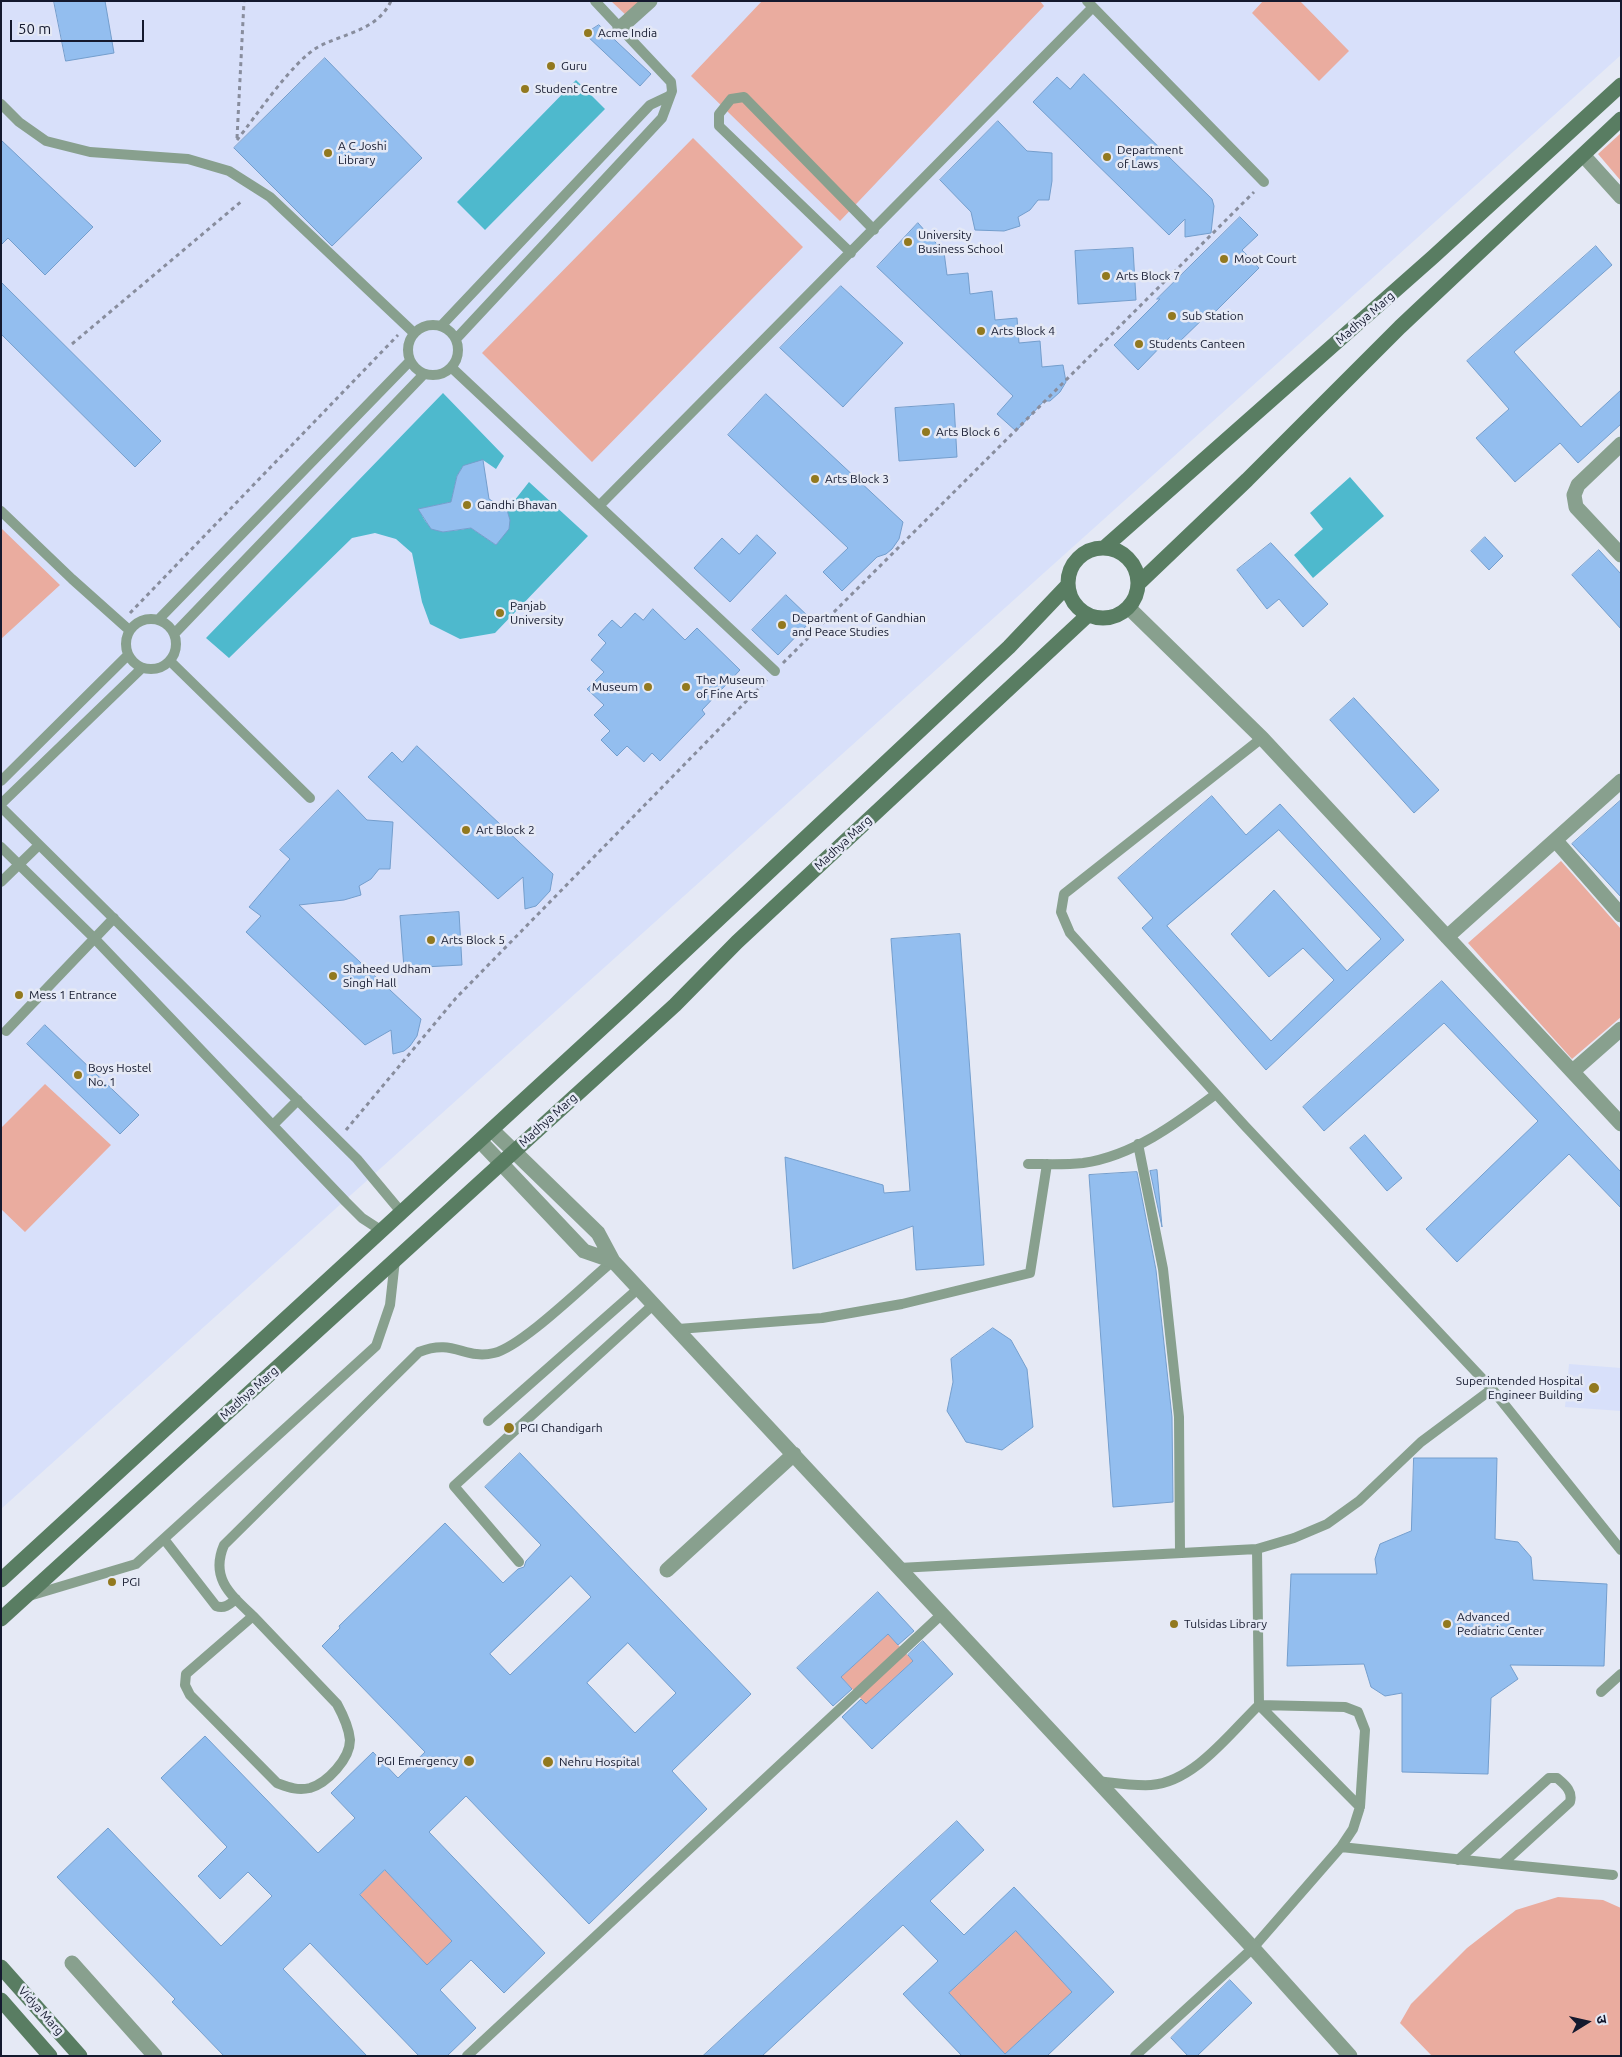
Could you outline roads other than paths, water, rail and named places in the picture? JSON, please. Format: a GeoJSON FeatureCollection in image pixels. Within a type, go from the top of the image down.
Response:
{"type":"FeatureCollection","features":[{"type":"Feature","properties":{"kind":"main road","name":"Madhya Marg"},"geometry":{"type":"LineString","coordinates":[[1105,547],[1426,264],[1621,85]]}},
{"type":"Feature","properties":{"kind":"main road"},"geometry":{"type":"LineString","coordinates":[[1138,584],[1247,480],[1400,327],[1621,119]]}},
{"type":"Feature","properties":{"kind":"main road"},"geometry":{"type":"LineString","coordinates":[[1105,547],[1125,555],[1132,563],[1138,584],[1136,596],[1128,608],[1108,618],[1088,615],[1078,608],[1071,598],[1067,586],[1068,574],[1073,563],[1081,554],[1092,548],[1105,547]]}},
{"type":"Feature","properties":{"kind":"main road"},"geometry":{"type":"LineString","coordinates":[[1,1580],[492,1130],[1002,654],[1067,586]]}},
{"type":"Feature","properties":{"kind":"main road","name":"Madhya Marg"},"geometry":{"type":"LineString","coordinates":[[1,1619],[675,1005],[737,942],[1088,615]]}},
{"type":"Feature","properties":{"kind":"main road","name":"Vidya Marg"},"geometry":{"type":"LineString","coordinates":[[1,1967],[80,2056]]}},
{"type":"Feature","properties":{"kind":"main road","name":"Vidya Marg"},"geometry":{"type":"LineString","coordinates":[[1,2000],[50,2056]]}},
{"type":"Feature","properties":{"kind":"street"},"geometry":{"type":"LineString","coordinates":[[620,28],[650,1]]}},
{"type":"Feature","properties":{"kind":"street"},"geometry":{"type":"LineString","coordinates":[[1583,155],[1621,197]]}},
{"type":"Feature","properties":{"kind":"street"},"geometry":{"type":"LineString","coordinates":[[1621,444],[1578,485],[1574,495],[1576,507],[1621,555]]}},
{"type":"Feature","properties":{"kind":"street"},"geometry":{"type":"LineString","coordinates":[[1128,608],[1262,738],[1621,1124]]}},
{"type":"Feature","properties":{"kind":"street"},"geometry":{"type":"LineString","coordinates":[[1447,937],[1619,785]]}},
{"type":"Feature","properties":{"kind":"street"},"geometry":{"type":"LineString","coordinates":[[1556,841],[1621,915]]}},
{"type":"Feature","properties":{"kind":"street"},"geometry":{"type":"LineString","coordinates":[[1573,1071],[1621,1029]]}},
{"type":"Feature","properties":{"kind":"street"},"geometry":{"type":"LineString","coordinates":[[492,1130],[598,1233],[613,1261],[1253,1948],[1350,2056]]}},
{"type":"Feature","properties":{"kind":"street"},"geometry":{"type":"LineString","coordinates":[[480,1141],[584,1251],[613,1261]]}},
{"type":"Feature","properties":{"kind":"street"},"geometry":{"type":"LineString","coordinates":[[667,1570],[794,1454]]}},
{"type":"Feature","properties":{"kind":"street"},"geometry":{"type":"LineString","coordinates":[[72,1962],[155,2056]]}},
{"type":"Feature","properties":{"kind":"lane"},"geometry":{"type":"LineString","coordinates":[[456,340],[662,118],[673,87],[671,82],[595,1]]}},
{"type":"Feature","properties":{"kind":"lane"},"geometry":{"type":"LineString","coordinates":[[600,505],[874,230],[1090,4],[1264,182]]}},
{"type":"Feature","properties":{"kind":"lane"},"geometry":{"type":"LineString","coordinates":[[441,326],[650,105],[669,96]]}},
{"type":"Feature","properties":{"kind":"lane"},"geometry":{"type":"LineString","coordinates":[[851,253],[719,126],[718,114],[731,99],[744,97],[874,230]]}},
{"type":"Feature","properties":{"kind":"lane"},"geometry":{"type":"LineString","coordinates":[[1,104],[19,122],[46,141],[90,152],[188,159],[229,170],[270,197],[411,329]]}},
{"type":"Feature","properties":{"kind":"lane"},"geometry":{"type":"LineString","coordinates":[[432,324],[450,331],[456,340],[458,349],[457,359],[452,368],[442,374],[424,374],[416,369],[410,361],[408,343],[411,329],[432,324]]}},
{"type":"Feature","properties":{"kind":"lane"},"geometry":{"type":"LineString","coordinates":[[159,619],[410,361]]}},
{"type":"Feature","properties":{"kind":"lane"},"geometry":{"type":"LineString","coordinates":[[452,368],[775,671]]}},
{"type":"Feature","properties":{"kind":"lane"},"geometry":{"type":"LineString","coordinates":[[175,633],[424,374]]}},
{"type":"Feature","properties":{"kind":"lane"},"geometry":{"type":"LineString","coordinates":[[1,511],[124,626],[128,655],[134,662],[142,668],[160,668],[170,661],[176,648],[175,633],[169,625],[159,619],[150,618],[124,626]]}},
{"type":"Feature","properties":{"kind":"lane"},"geometry":{"type":"LineString","coordinates":[[1,781],[128,655]]}},
{"type":"Feature","properties":{"kind":"lane"},"geometry":{"type":"LineString","coordinates":[[170,661],[310,798]]}},
{"type":"Feature","properties":{"kind":"lane"},"geometry":{"type":"LineString","coordinates":[[142,668],[1,806],[357,1159],[402,1213]]}},
{"type":"Feature","properties":{"kind":"lane"},"geometry":{"type":"LineString","coordinates":[[1262,738],[1064,894],[1061,912],[1070,933],[1216,1094],[1492,1389],[1621,1550]]}},
{"type":"Feature","properties":{"kind":"lane"},"geometry":{"type":"LineString","coordinates":[[1,882],[40,845]]}},
{"type":"Feature","properties":{"kind":"lane"},"geometry":{"type":"LineString","coordinates":[[1,847],[94,938],[362,1218],[382,1231]]}},
{"type":"Feature","properties":{"kind":"lane"},"geometry":{"type":"LineString","coordinates":[[6,1031],[114,918]]}},
{"type":"Feature","properties":{"kind":"lane"},"geometry":{"type":"LineString","coordinates":[[1028,1164],[1083,1163],[1115,1154],[1150,1139],[1216,1094]]}},
{"type":"Feature","properties":{"kind":"lane"},"geometry":{"type":"LineString","coordinates":[[273,1125],[298,1100]]}},
{"type":"Feature","properties":{"kind":"lane"},"geometry":{"type":"LineString","coordinates":[[1138,1144],[1163,1269],[1180,1417],[1180,1553]]}},
{"type":"Feature","properties":{"kind":"lane"},"geometry":{"type":"LineString","coordinates":[[678,1329],[822,1318],[902,1304],[1030,1273],[1047,1164]]}},
{"type":"Feature","properties":{"kind":"lane"},"geometry":{"type":"LineString","coordinates":[[26,1597],[136,1564],[376,1346],[390,1305],[395,1260]]}},
{"type":"Feature","properties":{"kind":"lane"},"geometry":{"type":"LineString","coordinates":[[252,1616],[186,1674],[185,1685],[190,1695],[276,1783],[292,1789],[311,1788],[327,1778],[343,1761],[350,1742],[346,1720],[338,1704],[252,1616],[236,1600],[224,1585],[220,1575],[218,1558],[224,1545],[419,1352],[434,1346],[451,1347],[472,1354],[494,1353],[514,1344],[613,1261]]}},
{"type":"Feature","properties":{"kind":"lane"},"geometry":{"type":"LineString","coordinates":[[488,1422],[639,1288]]}},
{"type":"Feature","properties":{"kind":"lane"},"geometry":{"type":"LineString","coordinates":[[519,1562],[454,1486],[654,1304]]}},
{"type":"Feature","properties":{"kind":"lane"},"geometry":{"type":"LineString","coordinates":[[899,1568],[1258,1549],[1294,1538],[1328,1524],[1359,1501],[1421,1442],[1492,1389]]}},
{"type":"Feature","properties":{"kind":"lane"},"geometry":{"type":"LineString","coordinates":[[164,1539],[216,1606],[221,1608],[228,1606],[236,1600]]}},
{"type":"Feature","properties":{"kind":"lane"},"geometry":{"type":"LineString","coordinates":[[1258,1549],[1259,1705],[1360,1807]]}},
{"type":"Feature","properties":{"kind":"lane"},"geometry":{"type":"LineString","coordinates":[[467,2056],[942,1614]]}},
{"type":"Feature","properties":{"kind":"lane"},"geometry":{"type":"LineString","coordinates":[[1601,1692],[1621,1674]]}},
{"type":"Feature","properties":{"kind":"lane"},"geometry":{"type":"LineString","coordinates":[[1098,1781],[1151,1785],[1178,1779],[1199,1764],[1259,1705],[1346,1706],[1358,1712],[1366,1730],[1360,1807],[1353,1829],[1341,1847],[1253,1948],[1135,2056]]}},
{"type":"Feature","properties":{"kind":"lane"},"geometry":{"type":"LineString","coordinates":[[1458,1860],[1549,1778],[1557,1778],[1569,1790],[1572,1796],[1570,1802],[1502,1864]]}},
{"type":"Feature","properties":{"kind":"lane"},"geometry":{"type":"LineString","coordinates":[[1341,1847],[1613,1875]]}},
{"type":"Feature","properties":{"kind":"water"},"geometry":{"type":"Polygon","coordinates":[[[576,80],[605,109],[485,230],[457,202],[576,80]]]}},
{"type":"Feature","properties":{"kind":"water"},"geometry":{"type":"Polygon","coordinates":[[[443,393],[504,456],[496,469],[483,460],[463,466],[457,476],[451,502],[419,509],[428,525],[439,531],[471,528],[496,545],[507,529],[509,520],[507,510],[529,482],[588,536],[495,633],[460,639],[430,624],[422,602],[412,553],[396,539],[375,533],[352,538],[229,658],[206,638],[443,393]]]}},
{"type":"Feature","properties":{"kind":"water"},"geometry":{"type":"Polygon","coordinates":[[[1350,477],[1384,516],[1313,578],[1294,555],[1323,529],[1310,513],[1350,477]]]}},
{"type":"Feature","properties":{"kind":"place","name":"Acme India"},"geometry":{"type":"Point","coordinates":[588,33]}},
{"type":"Feature","properties":{"kind":"place","name":"Guru"},"geometry":{"type":"Point","coordinates":[551,66]}},
{"type":"Feature","properties":{"kind":"place","name":"Student Centre"},"geometry":{"type":"Point","coordinates":[525,89]}},
{"type":"Feature","properties":{"kind":"place","name":"A C Joshi Library"},"geometry":{"type":"Point","coordinates":[328,153]}},
{"type":"Feature","properties":{"kind":"place","name":"Department of Laws"},"geometry":{"type":"Point","coordinates":[1107,157]}},
{"type":"Feature","properties":{"kind":"place","name":"University Business School"},"geometry":{"type":"Point","coordinates":[908,242]}},
{"type":"Feature","properties":{"kind":"place","name":"Moot Court"},"geometry":{"type":"Point","coordinates":[1224,259]}},
{"type":"Feature","properties":{"kind":"place","name":"Arts Block 7"},"geometry":{"type":"Point","coordinates":[1106,276]}},
{"type":"Feature","properties":{"kind":"place","name":"Sub Station"},"geometry":{"type":"Point","coordinates":[1172,316]}},
{"type":"Feature","properties":{"kind":"place","name":"Arts Block 4"},"geometry":{"type":"Point","coordinates":[981,331]}},
{"type":"Feature","properties":{"kind":"place","name":"Students Canteen"},"geometry":{"type":"Point","coordinates":[1139,344]}},
{"type":"Feature","properties":{"kind":"place","name":"Arts Block 6"},"geometry":{"type":"Point","coordinates":[926,432]}},
{"type":"Feature","properties":{"kind":"place","name":"Arts Block 3"},"geometry":{"type":"Point","coordinates":[815,479]}},
{"type":"Feature","properties":{"kind":"place","name":"Gandhi Bhavan"},"geometry":{"type":"Point","coordinates":[467,505]}},
{"type":"Feature","properties":{"kind":"place","name":"Panjab University"},"geometry":{"type":"Point","coordinates":[500,613]}},
{"type":"Feature","properties":{"kind":"place","name":"Department of Gandhian and Peace Studies"},"geometry":{"type":"Point","coordinates":[782,625]}},
{"type":"Feature","properties":{"kind":"place","name":"Museum"},"geometry":{"type":"Point","coordinates":[648,687]}},
{"type":"Feature","properties":{"kind":"place","name":"The Museum of Fine Arts"},"geometry":{"type":"Point","coordinates":[686,687]}},
{"type":"Feature","properties":{"kind":"place","name":"Art Block 2"},"geometry":{"type":"Point","coordinates":[466,830]}},
{"type":"Feature","properties":{"kind":"place","name":"Arts Block 5"},"geometry":{"type":"Point","coordinates":[431,940]}},
{"type":"Feature","properties":{"kind":"place","name":"Shaheed Udham Singh Hall"},"geometry":{"type":"Point","coordinates":[333,976]}},
{"type":"Feature","properties":{"kind":"place","name":"Mess 1 Entrance"},"geometry":{"type":"Point","coordinates":[19,995]}},
{"type":"Feature","properties":{"kind":"place","name":"Boys Hostel No. 1"},"geometry":{"type":"Point","coordinates":[78,1075]}},
{"type":"Feature","properties":{"kind":"place","name":"Superintended Hospital Engineer Building"},"geometry":{"type":"Point","coordinates":[1594,1388]}},
{"type":"Feature","properties":{"kind":"place","name":"PGI Chandigarh"},"geometry":{"type":"Point","coordinates":[509,1428]}},
{"type":"Feature","properties":{"kind":"place","name":"PGI"},"geometry":{"type":"Point","coordinates":[112,1582]}},
{"type":"Feature","properties":{"kind":"place","name":"Tulsidas Library"},"geometry":{"type":"Point","coordinates":[1174,1624]}},
{"type":"Feature","properties":{"kind":"place","name":"Advanced Pediatric Center"},"geometry":{"type":"Point","coordinates":[1447,1624]}},
{"type":"Feature","properties":{"kind":"place","name":"PGI Emergency"},"geometry":{"type":"Point","coordinates":[469,1761]}},
{"type":"Feature","properties":{"kind":"place","name":"Nehru Hospital"},"geometry":{"type":"Point","coordinates":[548,1762]}}]}
